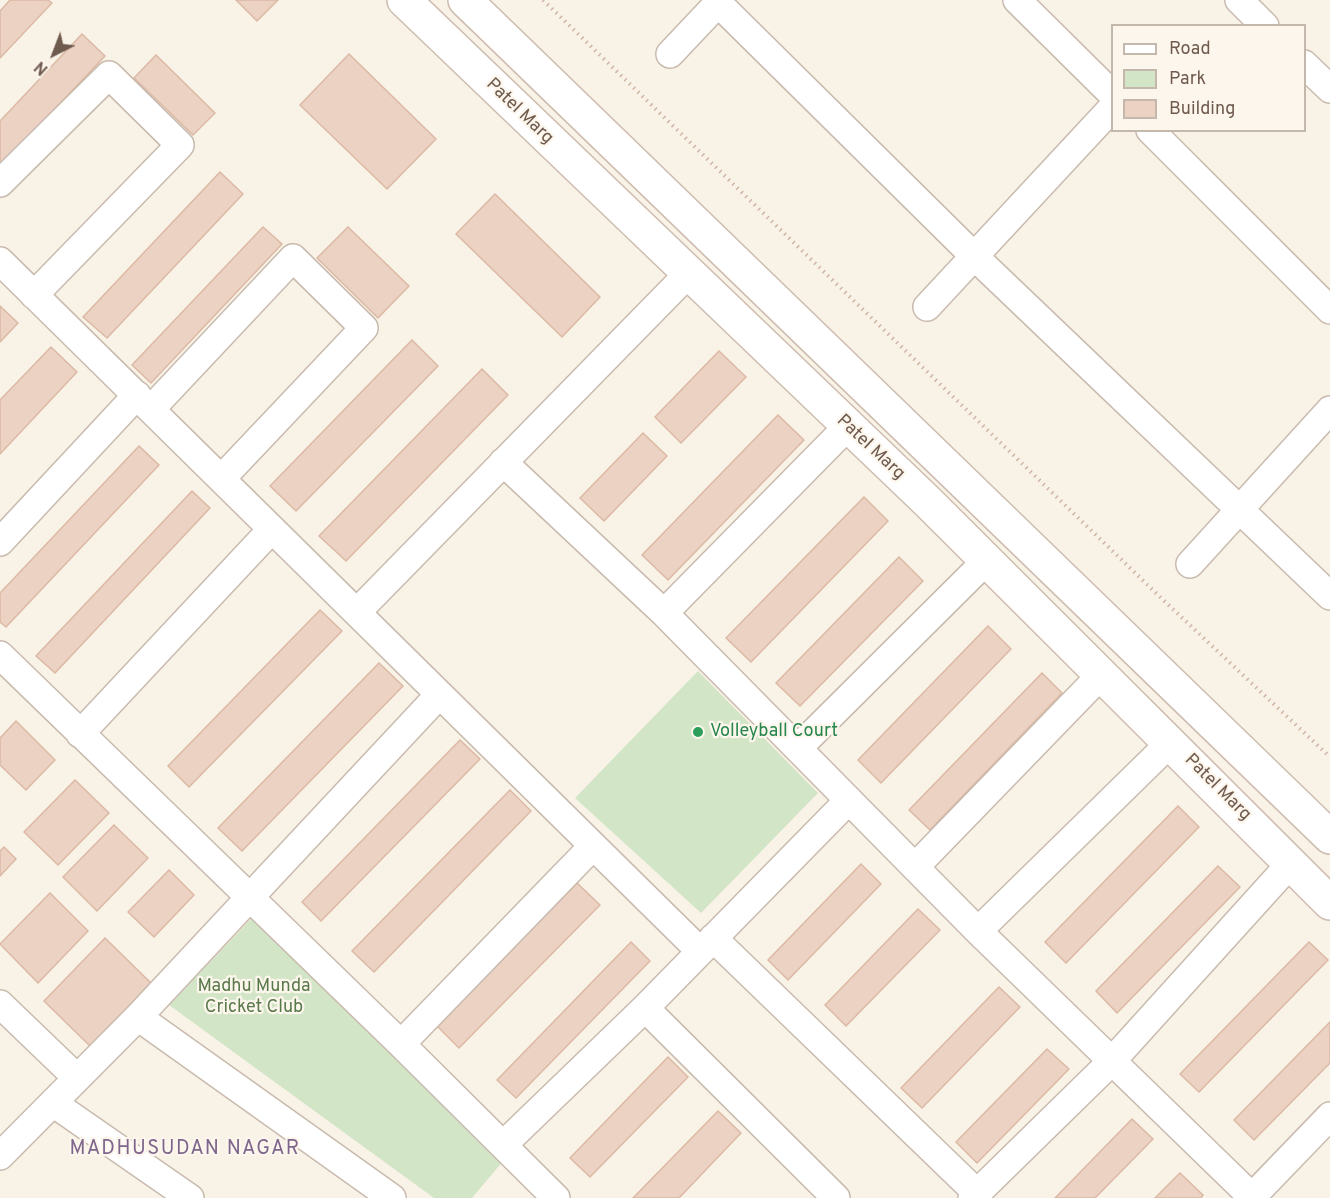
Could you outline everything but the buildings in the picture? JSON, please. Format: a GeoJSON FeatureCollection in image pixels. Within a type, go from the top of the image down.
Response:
{"type":"FeatureCollection","features":[{"type":"Feature","properties":{"kind":"street","name":"Patel Marg"},"geometry":{"type":"LineString","coordinates":[[404,0],[687,275],[987,560],[1330,903]]}},
{"type":"Feature","properties":{"kind":"street"},"geometry":{"type":"LineString","coordinates":[[465,0],[1330,837]]}},
{"type":"Feature","properties":{"kind":"street"},"geometry":{"type":"LineString","coordinates":[[1017,0],[1111,92]]}},
{"type":"Feature","properties":{"kind":"street"},"geometry":{"type":"LineString","coordinates":[[1239,0],[1263,24]]}},
{"type":"Feature","properties":{"kind":"street"},"geometry":{"type":"LineString","coordinates":[[670,54],[719,2],[975,256],[1330,596]]}},
{"type":"Feature","properties":{"kind":"street"},"geometry":{"type":"LineString","coordinates":[[1306,65],[1330,89]]}},
{"type":"Feature","properties":{"kind":"street"},"geometry":{"type":"LineString","coordinates":[[0,183],[109,75],[180,145],[34,296]]}},
{"type":"Feature","properties":{"kind":"street"},"geometry":{"type":"LineString","coordinates":[[927,307],[1111,110]]}},
{"type":"Feature","properties":{"kind":"street"},"geometry":{"type":"LineString","coordinates":[[1152,132],[1330,310]]}},
{"type":"Feature","properties":{"kind":"street"},"geometry":{"type":"LineString","coordinates":[[0,542],[293,258],[364,328],[222,478]]}},
{"type":"Feature","properties":{"kind":"street"},"geometry":{"type":"LineString","coordinates":[[0,261],[593,846],[707,945],[974,1196],[1112,1062],[1291,863]]}},
{"type":"Feature","properties":{"kind":"street"},"geometry":{"type":"LineString","coordinates":[[357,612],[687,275]]}},
{"type":"Feature","properties":{"kind":"street"},"geometry":{"type":"LineString","coordinates":[[1190,564],[1330,410]]}},
{"type":"Feature","properties":{"kind":"street"},"geometry":{"type":"LineString","coordinates":[[664,613],[847,427]]}},
{"type":"Feature","properties":{"kind":"street"},"geometry":{"type":"LineString","coordinates":[[503,462],[664,613],[978,931],[1252,1197],[1330,1116]]}},
{"type":"Feature","properties":{"kind":"street"},"geometry":{"type":"LineString","coordinates":[[80,734],[272,529]]}},
{"type":"Feature","properties":{"kind":"street"},"geometry":{"type":"LineString","coordinates":[[798,748],[987,560]]}},
{"type":"Feature","properties":{"kind":"street"},"geometry":{"type":"LineString","coordinates":[[0,655],[401,1044],[556,1198]]}},
{"type":"Feature","properties":{"kind":"street"},"geometry":{"type":"LineString","coordinates":[[915,867],[1102,674]]}},
{"type":"Feature","properties":{"kind":"street"},"geometry":{"type":"LineString","coordinates":[[0,1156],[138,1017],[439,695]]}},
{"type":"Feature","properties":{"kind":"street"},"geometry":{"type":"LineString","coordinates":[[978,931],[1171,742]]}},
{"type":"Feature","properties":{"kind":"street"},"geometry":{"type":"LineString","coordinates":[[503,1145],[645,1008],[848,801]]}},
{"type":"Feature","properties":{"kind":"street"},"geometry":{"type":"LineString","coordinates":[[401,1044],[593,846]]}},
{"type":"Feature","properties":{"kind":"street"},"geometry":{"type":"LineString","coordinates":[[0,1004],[77,1078]]}},
{"type":"Feature","properties":{"kind":"street"},"geometry":{"type":"LineString","coordinates":[[645,1008],[836,1198]]}},
{"type":"Feature","properties":{"kind":"street"},"geometry":{"type":"LineString","coordinates":[[138,1017],[392,1198]]}},
{"type":"Feature","properties":{"kind":"street"},"geometry":{"type":"LineString","coordinates":[[53,1102],[190,1198]]}},
{"type":"Feature","properties":{"kind":"path"},"geometry":{"type":"LineString","coordinates":[[543,0],[1159,596],[1330,757]]}},
{"type":"Feature","properties":{"kind":"green space","name":"Volleyball Court"},"geometry":{"type":"Polygon","coordinates":[[[698,671],[818,793],[701,913],[575,798],[698,671]]]}},
{"type":"Feature","properties":{"kind":"green space","name":"Madhu Munda Cricket Club"},"geometry":{"type":"Polygon","coordinates":[[[251,919],[504,1160],[472,1198],[434,1198],[169,1005],[251,919]]]}},
{"type":"Feature","properties":{"kind":"place","name":"Volleyball Court"},"geometry":{"type":"Point","coordinates":[698,732]}},
{"type":"Feature","properties":{"kind":"district","name":"MADHUSUDAN NAGAR"},"geometry":{"type":"Point","coordinates":[185,1150]}}]}
